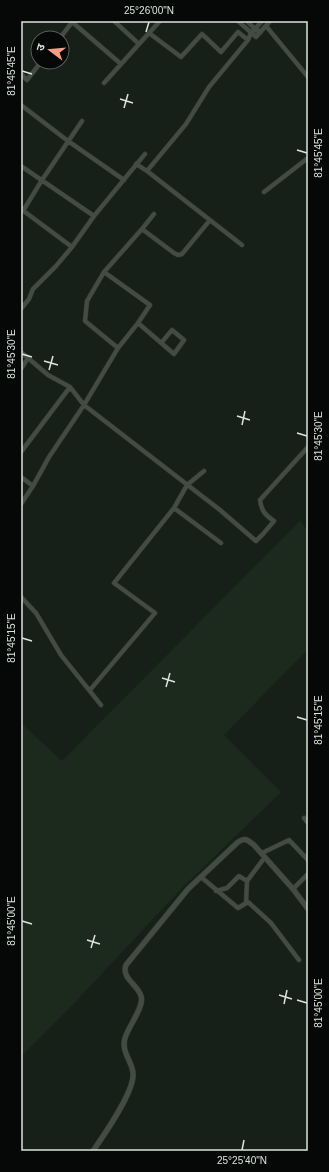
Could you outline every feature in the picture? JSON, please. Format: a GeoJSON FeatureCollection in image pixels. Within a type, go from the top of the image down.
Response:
{"type":"FeatureCollection","features":[{"type":"Feature","properties":{"kind":"street"},"geometry":{"type":"LineString","coordinates":[[66,30],[72,21],[121,64]]}},
{"type":"Feature","properties":{"kind":"street"},"geometry":{"type":"LineString","coordinates":[[114,21],[139,44]]}},
{"type":"Feature","properties":{"kind":"street"},"geometry":{"type":"LineString","coordinates":[[104,83],[160,21]]}},
{"type":"Feature","properties":{"kind":"street"},"geometry":{"type":"LineString","coordinates":[[238,21],[254,33],[260,32],[270,21]]}},
{"type":"Feature","properties":{"kind":"street"},"geometry":{"type":"LineString","coordinates":[[247,21],[254,33]]}},
{"type":"Feature","properties":{"kind":"street"},"geometry":{"type":"LineString","coordinates":[[147,171],[186,124],[209,87],[254,33],[262,21]]}},
{"type":"Feature","properties":{"kind":"street"},"geometry":{"type":"LineString","coordinates":[[266,26],[308,77]]}},
{"type":"Feature","properties":{"kind":"street"},"geometry":{"type":"LineString","coordinates":[[149,33],[181,57],[202,34],[221,52],[238,32],[248,40]]}},
{"type":"Feature","properties":{"kind":"street"},"geometry":{"type":"LineString","coordinates":[[21,74],[27,80],[35,70]]}},
{"type":"Feature","properties":{"kind":"street"},"geometry":{"type":"LineString","coordinates":[[21,105],[68,141],[124,180]]}},
{"type":"Feature","properties":{"kind":"street"},"geometry":{"type":"LineString","coordinates":[[72,247],[22,210],[82,121]]}},
{"type":"Feature","properties":{"kind":"street"},"geometry":{"type":"LineString","coordinates":[[21,308],[29,299],[33,289],[56,266],[72,247],[94,216],[145,154]]}},
{"type":"Feature","properties":{"kind":"street"},"geometry":{"type":"LineString","coordinates":[[264,192],[308,158]]}},
{"type":"Feature","properties":{"kind":"street"},"geometry":{"type":"LineString","coordinates":[[136,164],[242,245]]}},
{"type":"Feature","properties":{"kind":"street"},"geometry":{"type":"LineString","coordinates":[[21,166],[94,216]]}},
{"type":"Feature","properties":{"kind":"street"},"geometry":{"type":"LineString","coordinates":[[118,348],[85,321],[87,301],[104,272],[154,214]]}},
{"type":"Feature","properties":{"kind":"street"},"geometry":{"type":"LineString","coordinates":[[142,229],[178,255],[182,254],[210,220]]}},
{"type":"Feature","properties":{"kind":"street"},"geometry":{"type":"LineString","coordinates":[[21,504],[49,457],[84,405],[118,348],[150,305],[104,272]]}},
{"type":"Feature","properties":{"kind":"street"},"geometry":{"type":"LineString","coordinates":[[138,323],[162,342],[174,354],[184,340],[172,330],[162,342]]}},
{"type":"Feature","properties":{"kind":"street"},"geometry":{"type":"LineString","coordinates":[[21,352],[48,375],[70,387],[84,405],[220,510],[256,541],[274,521],[267,516],[261,508],[260,500],[308,447]]}},
{"type":"Feature","properties":{"kind":"street"},"geometry":{"type":"LineString","coordinates":[[21,369],[28,358]]}},
{"type":"Feature","properties":{"kind":"street"},"geometry":{"type":"LineString","coordinates":[[21,452],[70,387]]}},
{"type":"Feature","properties":{"kind":"street"},"geometry":{"type":"LineString","coordinates":[[90,690],[155,613],[114,583],[174,508],[187,485],[204,471]]}},
{"type":"Feature","properties":{"kind":"street"},"geometry":{"type":"LineString","coordinates":[[21,477],[33,486]]}},
{"type":"Feature","properties":{"kind":"street"},"geometry":{"type":"LineString","coordinates":[[174,508],[221,543]]}},
{"type":"Feature","properties":{"kind":"street"},"geometry":{"type":"LineString","coordinates":[[21,597],[36,613],[61,655],[101,705]]}},
{"type":"Feature","properties":{"kind":"street"},"geometry":{"type":"LineString","coordinates":[[304,818],[308,822]]}},
{"type":"Feature","properties":{"kind":"street"},"geometry":{"type":"LineString","coordinates":[[93,1151],[129,1093],[133,1073],[124,1049],[124,1039],[141,1005],[142,996],[124,969],[188,889],[238,842],[243,839],[247,839],[264,855],[308,909]]}},
{"type":"Feature","properties":{"kind":"street"},"geometry":{"type":"LineString","coordinates":[[246,903],[247,881],[264,855],[289,840],[308,860]]}},
{"type":"Feature","properties":{"kind":"street"},"geometry":{"type":"LineString","coordinates":[[293,889],[308,874]]}},
{"type":"Feature","properties":{"kind":"street"},"geometry":{"type":"LineString","coordinates":[[216,890],[226,888],[239,876],[247,881]]}},
{"type":"Feature","properties":{"kind":"street"},"geometry":{"type":"LineString","coordinates":[[201,877],[238,908],[248,902],[271,923],[299,960]]}},
{"type":"Feature","properties":{"kind":"shaded area"},"geometry":{"type":"Polygon","coordinates":[[[300,521],[308,531],[308,649],[224,735],[281,792],[181,889],[80,997],[21,1056],[21,723],[62,761],[300,521]]]}}]}
